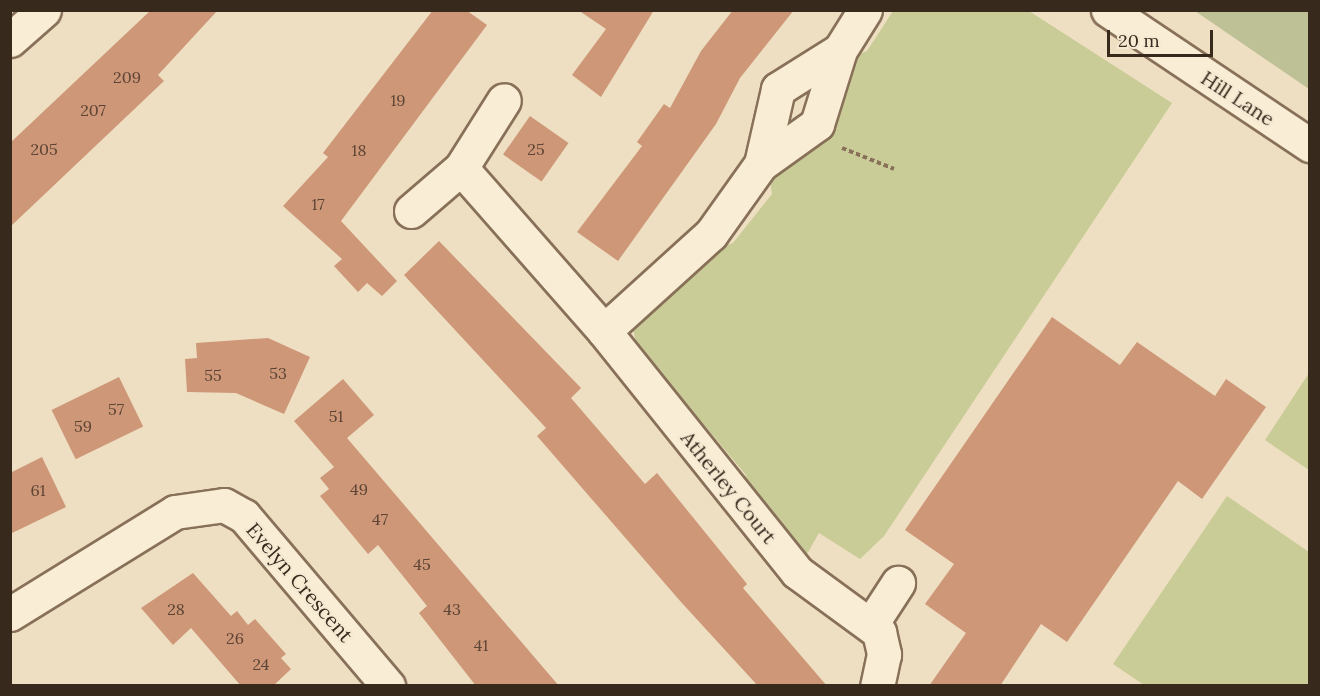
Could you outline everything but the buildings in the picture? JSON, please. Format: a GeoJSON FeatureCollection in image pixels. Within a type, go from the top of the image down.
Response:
{"type":"FeatureCollection","features":[{"type":"Feature","properties":{"kind":"street"},"geometry":{"type":"LineString","coordinates":[[10,40],[44,10]]}},
{"type":"Feature","properties":{"kind":"street"},"geometry":{"type":"LineString","coordinates":[[604,331],[711,234],[761,164],[817,124],[840,50],[865,10]]}},
{"type":"Feature","properties":{"kind":"street","name":"Hill Lane"},"geometry":{"type":"LineString","coordinates":[[1108,10],[1310,145]]}},
{"type":"Feature","properties":{"kind":"street"},"geometry":{"type":"LineString","coordinates":[[761,164],[778,89],[840,50]]}},
{"type":"Feature","properties":{"kind":"street"},"geometry":{"type":"LineString","coordinates":[[411,211],[461,168],[504,100]]}},
{"type":"Feature","properties":{"kind":"street","name":"Atherley Court"},"geometry":{"type":"LineString","coordinates":[[461,168],[604,331],[796,572],[872,623]]}},
{"type":"Feature","properties":{"kind":"street","name":"Evelyn Crescent"},"geometry":{"type":"LineString","coordinates":[[10,614],[175,512],[224,505],[243,516],[388,686]]}},
{"type":"Feature","properties":{"kind":"street"},"geometry":{"type":"LineString","coordinates":[[877,686],[884,654],[872,623],[898,584]]}},
{"type":"Feature","properties":{"kind":"path"},"geometry":{"type":"LineString","coordinates":[[817,124],[849,155],[894,169]]}},
{"type":"Feature","properties":{"kind":"green space"},"geometry":{"type":"Polygon","coordinates":[[[893,11],[1029,11],[1172,103],[884,536],[860,559],[819,533],[803,561],[745,494],[746,475],[705,426],[687,421],[661,393],[659,373],[637,347],[633,328],[643,311],[712,250],[733,243],[772,194],[769,173],[845,60],[867,51],[893,11]]]}},
{"type":"Feature","properties":{"kind":"green space"},"geometry":{"type":"Polygon","coordinates":[[[1195,11],[1309,11],[1309,89],[1195,11]]]}},
{"type":"Feature","properties":{"kind":"green space"},"geometry":{"type":"Polygon","coordinates":[[[1309,373],[1309,470],[1265,440],[1309,373]]]}},
{"type":"Feature","properties":{"kind":"green space"},"geometry":{"type":"Polygon","coordinates":[[[1227,496],[1309,552],[1309,685],[1144,685],[1113,664],[1227,496]]]}}]}
